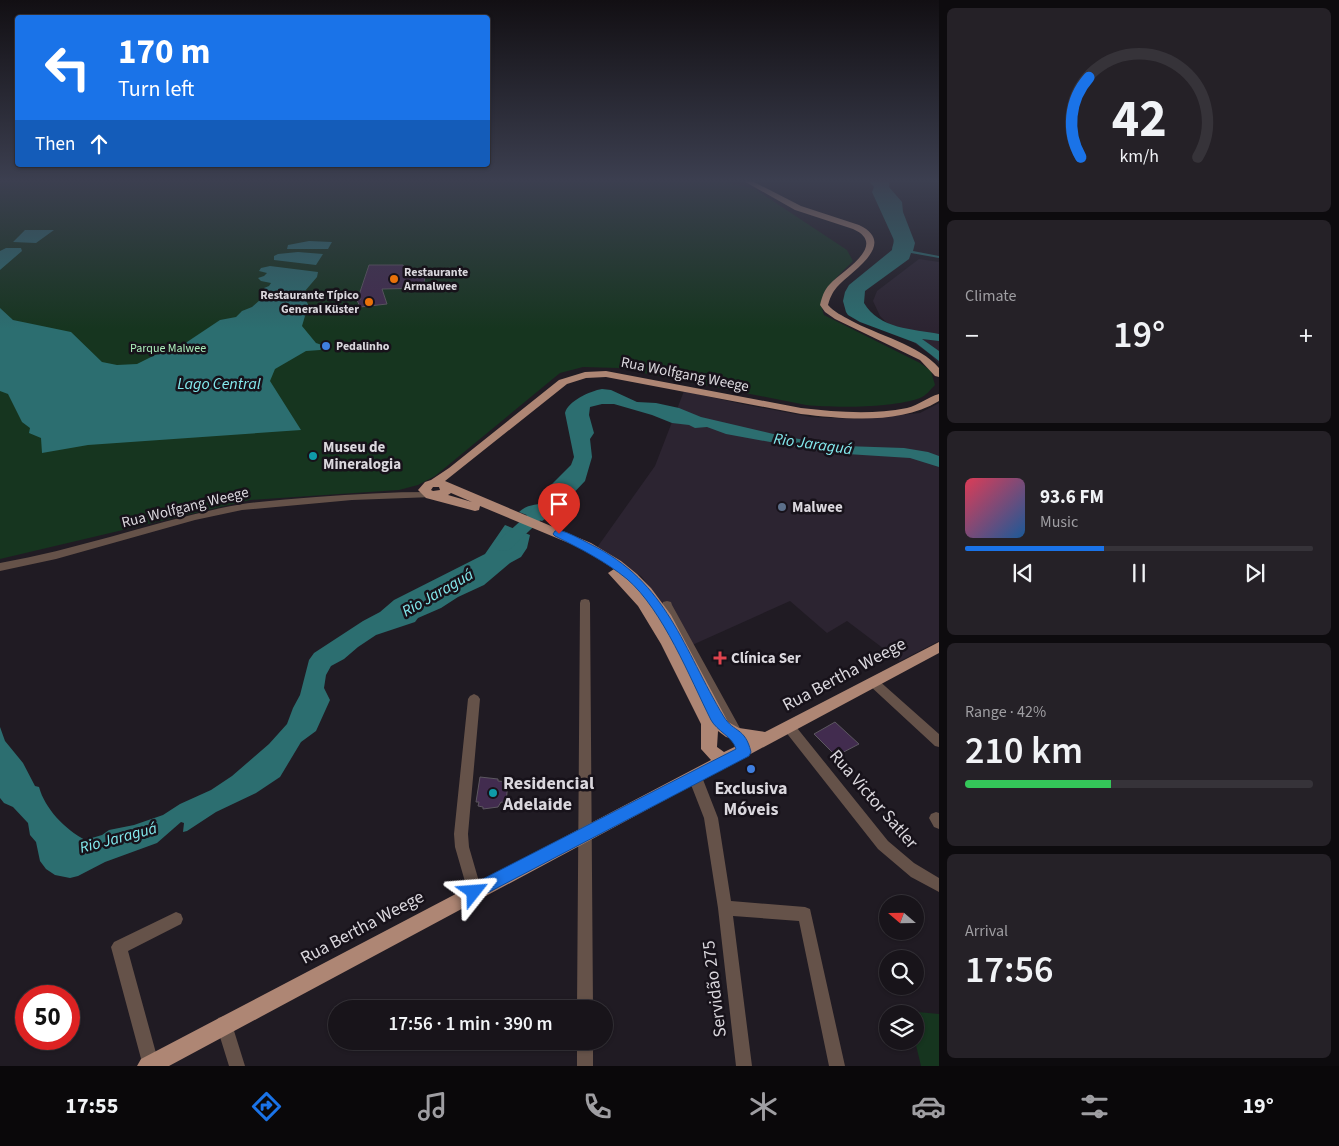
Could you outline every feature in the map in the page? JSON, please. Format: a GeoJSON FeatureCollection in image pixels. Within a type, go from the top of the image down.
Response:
{"type":"FeatureCollection","features":[{"type":"Feature","properties":{"kind":"main road"},"geometry":{"type":"LineString","coordinates":[[861,230],[866,233],[870,243],[868,253],[832,286],[826,298],[824,306],[826,310],[843,321],[911,351],[925,359],[939,374]]}},
{"type":"Feature","properties":{"kind":"main road","name":"Rua Wolfgang Weege"},"geometry":{"type":"LineString","coordinates":[[437,487],[453,470],[563,382],[585,375],[606,374],[801,411],[830,414],[900,412],[923,407],[939,397]]}},
{"type":"Feature","properties":{"kind":"main road"},"geometry":{"type":"LineString","coordinates":[[437,487],[543,531],[587,546],[603,555],[632,577],[666,619],[718,720],[741,741],[744,752]]}},
{"type":"Feature","properties":{"kind":"main road"},"geometry":{"type":"LineString","coordinates":[[543,531],[587,554],[617,575],[638,597],[658,628],[709,724],[710,732],[707,741],[711,751],[710,763],[699,774]]}},
{"type":"Feature","properties":{"kind":"main road","name":"Rua Bertha Weege"},"geometry":{"type":"LineString","coordinates":[[150,1065],[224,1024],[744,752],[939,647]]}},
{"type":"Feature","properties":{"kind":"main road"},"geometry":{"type":"LineString","coordinates":[[710,732],[715,730],[768,738]]}},
{"type":"Feature","properties":{"kind":"main road"},"geometry":{"type":"LineString","coordinates":[[711,751],[721,758],[728,760]]}},
{"type":"Feature","properties":{"kind":"street","name":"Rua Wolfgang Weege"},"geometry":{"type":"LineString","coordinates":[[0,567],[33,562],[223,511],[261,504],[409,494],[437,487]]}},
{"type":"Feature","properties":{"kind":"street"},"geometry":{"type":"LineString","coordinates":[[585,603],[585,1000]]}},
{"type":"Feature","properties":{"kind":"street"},"geometry":{"type":"LineString","coordinates":[[667,605],[733,733]]}},
{"type":"Feature","properties":{"kind":"street"},"geometry":{"type":"LineString","coordinates":[[873,682],[939,742]]}},
{"type":"Feature","properties":{"kind":"street"},"geometry":{"type":"LineString","coordinates":[[474,699],[461,834],[462,847],[474,892]]}},
{"type":"Feature","properties":{"kind":"street","name":"Rua Victor Satler"},"geometry":{"type":"LineString","coordinates":[[789,727],[883,845],[899,861],[917,874],[939,885]]}},
{"type":"Feature","properties":{"kind":"street","name":"Servidão 275"},"geometry":{"type":"LineString","coordinates":[[699,774],[711,818],[725,908],[744,1066]]}},
{"type":"Feature","properties":{"kind":"street"},"geometry":{"type":"LineString","coordinates":[[725,908],[805,914],[837,1066]]}},
{"type":"Feature","properties":{"kind":"street"},"geometry":{"type":"LineString","coordinates":[[150,1065],[119,948],[176,919]]}},
{"type":"Feature","properties":{"kind":"street"},"geometry":{"type":"LineString","coordinates":[[224,1024],[237,1066]]}},
{"type":"Feature","properties":{"kind":"street"},"geometry":{"type":"LineString","coordinates":[[585,1050],[585,1066]]}},
{"type":"Feature","properties":{"kind":"shaded area"},"geometry":{"type":"Polygon","coordinates":[[[919,259],[939,262],[939,364],[931,355],[887,323],[880,316],[873,301],[877,291],[919,259]]]}},
{"type":"Feature","properties":{"kind":"shaded area","name":"Malwee"},"geometry":{"type":"Polygon","coordinates":[[[684,391],[811,417],[857,419],[920,413],[939,403],[939,641],[900,661],[847,621],[827,633],[790,601],[690,646],[668,610],[641,576],[596,549],[655,466],[684,391]]]}},
{"type":"Feature","properties":{"kind":"green space","name":"Parque Malwee"},"geometry":{"type":"Polygon","coordinates":[[[0,230],[816,230],[847,250],[853,261],[835,279],[826,292],[822,307],[824,315],[920,363],[931,371],[935,385],[922,397],[895,404],[848,407],[818,406],[618,368],[583,367],[560,373],[435,476],[418,485],[399,490],[250,500],[0,559],[0,230]]]}},
{"type":"Feature","properties":{"kind":"green space"},"geometry":{"type":"Polygon","coordinates":[[[924,1013],[939,1014],[939,1066],[921,1066],[917,1050],[924,1050],[924,1013]]]}},
{"type":"Feature","properties":{"kind":"water"},"geometry":{"type":"Polygon","coordinates":[[[25,230],[54,230],[36,243],[13,242],[25,230]]]}},
{"type":"Feature","properties":{"kind":"water"},"geometry":{"type":"Polygon","coordinates":[[[889,230],[910,230],[915,243],[913,251],[939,256],[939,258],[911,253],[909,259],[865,291],[864,303],[870,312],[887,323],[908,329],[939,334],[939,341],[922,339],[939,351],[939,361],[916,343],[860,322],[846,312],[843,301],[849,285],[892,250],[893,238],[889,230]]]}},
{"type":"Feature","properties":{"kind":"water"},"geometry":{"type":"Polygon","coordinates":[[[309,241],[332,242],[328,249],[287,249],[288,245],[309,241]]]}},
{"type":"Feature","properties":{"kind":"water"},"geometry":{"type":"Polygon","coordinates":[[[6,248],[21,248],[22,251],[0,270],[0,251],[6,248]]]}},
{"type":"Feature","properties":{"kind":"water"},"geometry":{"type":"Polygon","coordinates":[[[298,252],[323,254],[316,265],[274,260],[274,256],[278,254],[298,252]]]}},
{"type":"Feature","properties":{"kind":"water","name":"Lago Central"},"geometry":{"type":"Polygon","coordinates":[[[270,266],[318,272],[317,277],[305,291],[310,309],[305,316],[302,326],[316,343],[325,346],[320,350],[306,351],[275,369],[270,381],[301,430],[88,445],[42,453],[41,438],[29,433],[30,428],[22,422],[8,394],[0,391],[0,308],[13,320],[71,332],[102,362],[117,365],[137,364],[161,352],[181,346],[220,320],[236,317],[242,311],[252,307],[268,293],[264,288],[271,283],[261,281],[258,278],[267,273],[259,271],[261,268],[270,266]]]}},
{"type":"Feature","properties":{"kind":"water"},"geometry":{"type":"Polygon","coordinates":[[[602,389],[611,390],[637,402],[656,403],[679,408],[701,417],[786,437],[845,446],[904,448],[928,452],[939,456],[939,467],[910,458],[831,453],[726,434],[707,427],[695,428],[689,425],[672,423],[614,404],[602,404],[590,407],[589,415],[594,433],[590,439],[592,457],[585,481],[565,502],[556,508],[554,513],[542,521],[519,512],[527,507],[547,501],[550,486],[571,465],[574,457],[565,413],[570,404],[580,397],[602,389]]]}},
{"type":"Feature","properties":{"kind":"water"},"geometry":{"type":"Polygon","coordinates":[[[505,525],[530,535],[527,548],[521,557],[510,563],[484,585],[418,618],[415,622],[376,635],[344,659],[331,666],[326,675],[324,688],[330,700],[316,731],[301,742],[280,777],[256,793],[216,812],[187,831],[183,832],[184,823],[181,822],[157,843],[105,862],[78,876],[70,878],[55,875],[46,869],[40,861],[36,842],[30,835],[28,823],[13,807],[4,803],[0,798],[0,727],[5,741],[23,763],[35,786],[39,787],[51,811],[70,830],[85,840],[102,835],[109,830],[134,825],[163,815],[180,804],[211,790],[232,776],[269,744],[287,724],[300,695],[309,660],[314,653],[380,612],[394,600],[485,554],[505,525]]]}},
{"type":"Feature","properties":{"kind":"building","name":"Restaurante Armalwee"},"geometry":{"type":"Polygon","coordinates":[[[369,265],[403,265],[409,268],[408,271],[412,272],[411,276],[425,277],[423,288],[382,289],[387,304],[360,307],[357,300],[361,299],[359,295],[369,265]]]}},
{"type":"Feature","properties":{"kind":"building"},"geometry":{"type":"Polygon","coordinates":[[[835,722],[859,744],[836,756],[814,734],[835,722]]]}},
{"type":"Feature","properties":{"kind":"building","name":"Residencial Adelaide"},"geometry":{"type":"Polygon","coordinates":[[[480,777],[508,782],[506,803],[501,802],[498,807],[483,809],[483,807],[478,806],[479,802],[476,802],[480,777]]]}},
{"type":"Feature","properties":{"kind":"waterway","name":"Rio Jaraguá"},"geometry":{"type":"LineString","coordinates":[[503,546],[542,510]]}},
{"type":"Feature","properties":{"kind":"place","name":"Restaurante Armalwee"},"geometry":{"type":"Point","coordinates":[394,279]}},
{"type":"Feature","properties":{"kind":"place","name":"Restaurante Típico General Küster"},"geometry":{"type":"Point","coordinates":[369,302]}},
{"type":"Feature","properties":{"kind":"place","name":"Pedalinho"},"geometry":{"type":"Point","coordinates":[326,346]}},
{"type":"Feature","properties":{"kind":"place","name":"Museu de Mineralogia"},"geometry":{"type":"Point","coordinates":[313,456]}},
{"type":"Feature","properties":{"kind":"place","name":"Malwee"},"geometry":{"type":"Point","coordinates":[782,507]}},
{"type":"Feature","properties":{"kind":"place","name":"Clínica Ser"},"geometry":{"type":"Point","coordinates":[720,658]}},
{"type":"Feature","properties":{"kind":"place","name":"Exclusiva Móveis"},"geometry":{"type":"Point","coordinates":[751,769]}},
{"type":"Feature","properties":{"kind":"place","name":"Residencial Adelaide"},"geometry":{"type":"Point","coordinates":[493,793]}},
{"type":"Feature","properties":{"kind":"route"},"geometry":{"type":"LineString","coordinates":[[474,892],[744,752],[738,737],[720,724],[674,633],[646,592],[632,577],[603,555],[559,534]]}}]}
